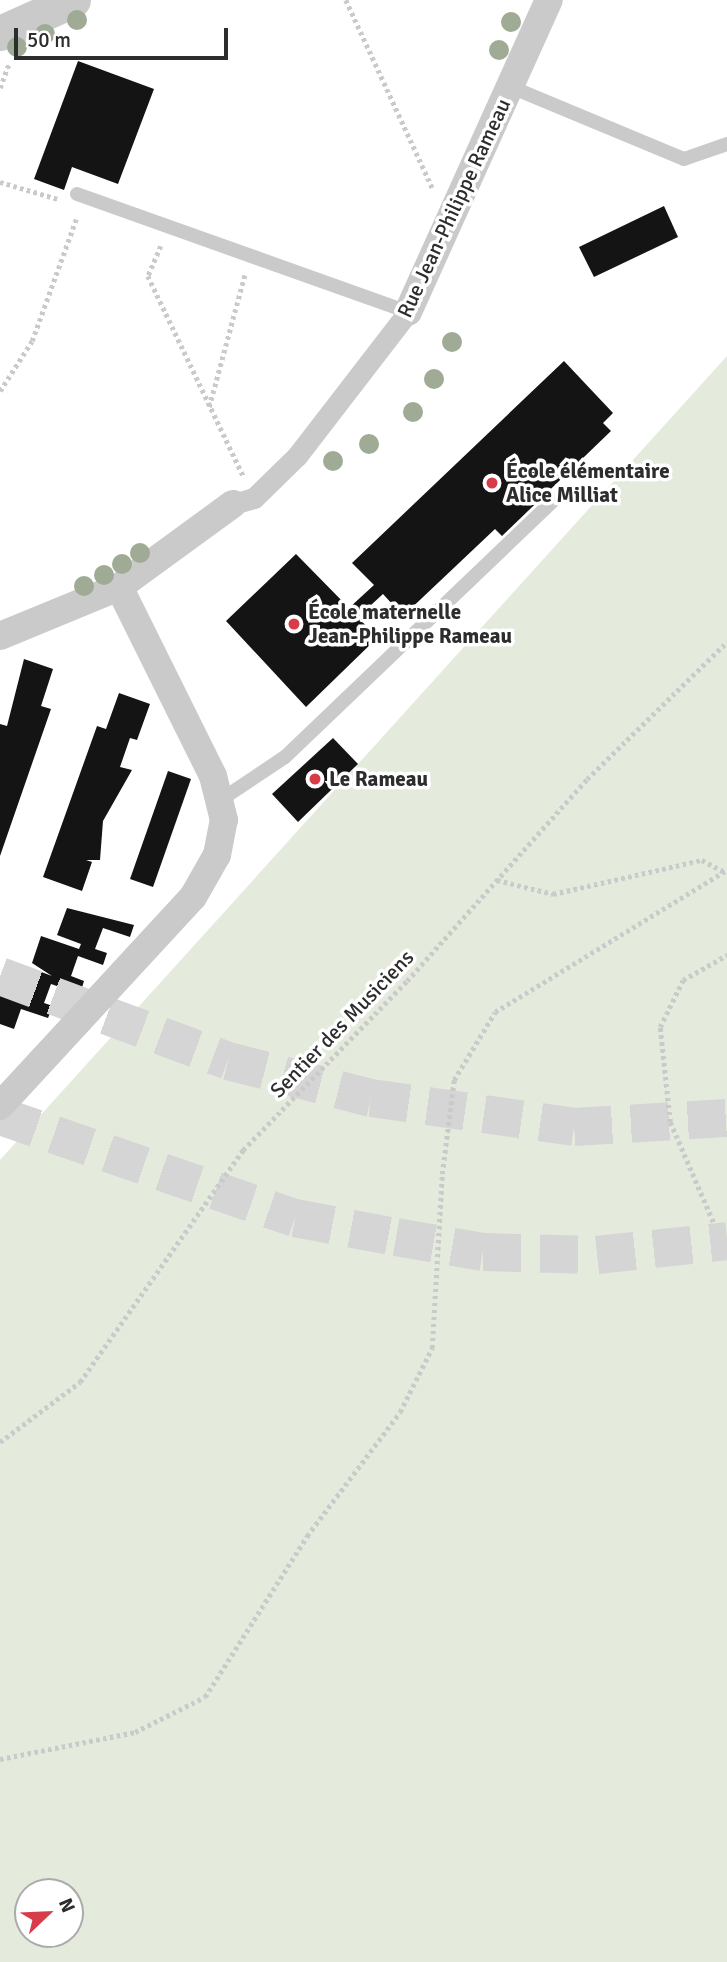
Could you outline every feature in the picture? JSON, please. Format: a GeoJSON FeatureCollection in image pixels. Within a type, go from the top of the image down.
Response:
{"type":"FeatureCollection","features":[{"type":"Feature","properties":{"kind":"street"},"geometry":{"type":"LineString","coordinates":[[5,48],[73,0]]}},
{"type":"Feature","properties":{"kind":"street","name":"Rue Jean-Philippe Rameau"},"geometry":{"type":"LineString","coordinates":[[0,637],[119,587],[244,501],[368,371],[408,312],[549,0]]}},
{"type":"Feature","properties":{"kind":"street"},"geometry":{"type":"LineString","coordinates":[[0,1106],[192,897],[217,855],[224,820],[213,776],[119,587]]}},
{"type":"Feature","properties":{"kind":"lane"},"geometry":{"type":"LineString","coordinates":[[511,87],[684,159],[727,144]]}},
{"type":"Feature","properties":{"kind":"lane"},"geometry":{"type":"LineString","coordinates":[[81,196],[408,312]]}},
{"type":"Feature","properties":{"kind":"lane"},"geometry":{"type":"LineString","coordinates":[[219,801],[285,757],[553,501]]}},
{"type":"Feature","properties":{"kind":"path"},"geometry":{"type":"LineString","coordinates":[[346,0],[450,224]]}},
{"type":"Feature","properties":{"kind":"path"},"geometry":{"type":"LineString","coordinates":[[0,88],[5,48]]}},
{"type":"Feature","properties":{"kind":"path"},"geometry":{"type":"LineString","coordinates":[[0,182],[49,201],[81,196],[32,341],[0,391]]}},
{"type":"Feature","properties":{"kind":"path"},"geometry":{"type":"LineString","coordinates":[[170,226],[148,276],[209,408],[244,501]]}},
{"type":"Feature","properties":{"kind":"path"},"geometry":{"type":"LineString","coordinates":[[209,408],[250,258]]}},
{"type":"Feature","properties":{"kind":"path","name":"Sentier des Musiciens"},"geometry":{"type":"LineString","coordinates":[[0,1442],[80,1382],[243,1150],[497,880],[587,779],[727,642]]}},
{"type":"Feature","properties":{"kind":"path"},"geometry":{"type":"LineString","coordinates":[[497,880],[553,894],[702,860],[726,870]]}},
{"type":"Feature","properties":{"kind":"path"},"geometry":{"type":"LineString","coordinates":[[0,1759],[135,1732],[205,1697],[307,1536],[400,1412],[432,1348],[442,1174],[454,1080],[495,1012],[726,870]]}},
{"type":"Feature","properties":{"kind":"path"},"geometry":{"type":"LineString","coordinates":[[713,1222],[670,1122],[660,1027],[683,980],[727,955]]}},
{"type":"Feature","properties":{"kind":"shaded area"},"geometry":{"type":"Polygon","coordinates":[[[727,356],[727,1962],[0,1962],[0,1160],[727,356]]]}},
{"type":"Feature","properties":{"kind":"building"},"geometry":{"type":"Polygon","coordinates":[[[78,61],[154,89],[118,184],[72,167],[64,190],[34,179],[78,61]]]}},
{"type":"Feature","properties":{"kind":"building"},"geometry":{"type":"Polygon","coordinates":[[[664,206],[678,237],[594,277],[579,247],[664,206]]]}},
{"type":"Feature","properties":{"kind":"building"},"geometry":{"type":"Polygon","coordinates":[[[564,361],[613,413],[603,423],[611,431],[502,536],[495,529],[403,616],[383,594],[358,617],[377,638],[306,707],[226,621],[296,554],[349,608],[374,585],[352,563],[564,361]]]}},
{"type":"Feature","properties":{"kind":"building"},"geometry":{"type":"Polygon","coordinates":[[[24,659],[53,669],[41,706],[51,709],[0,856],[0,724],[7,726],[24,659]]]}},
{"type":"Feature","properties":{"kind":"building"},"geometry":{"type":"Polygon","coordinates":[[[119,693],[150,704],[137,740],[130,738],[120,767],[132,770],[103,821],[100,860],[86,860],[92,862],[82,891],[43,877],[97,726],[106,729],[119,693]]]}},
{"type":"Feature","properties":{"kind":"building","name":"Le Rameau"},"geometry":{"type":"Polygon","coordinates":[[[333,738],[358,764],[298,822],[272,794],[333,738]]]}},
{"type":"Feature","properties":{"kind":"building"},"geometry":{"type":"Polygon","coordinates":[[[168,771],[191,779],[153,887],[130,879],[168,771]]]}},
{"type":"Feature","properties":{"kind":"building"},"geometry":{"type":"Polygon","coordinates":[[[67,908],[134,925],[130,937],[103,928],[95,949],[107,953],[103,965],[78,956],[71,976],[84,981],[80,994],[51,984],[44,1003],[53,1006],[48,1018],[21,1009],[14,1029],[0,1024],[0,993],[22,1000],[24,995],[11,991],[20,964],[52,976],[32,963],[41,936],[79,949],[81,944],[57,935],[67,908]]]}},
{"type":"Feature","properties":{"kind":"tunnel"},"geometry":{"type":"LineString","coordinates":[[0,976],[228,1061],[371,1098],[574,1127],[727,1118]]}},
{"type":"Feature","properties":{"kind":"tunnel"},"geometry":{"type":"LineString","coordinates":[[0,1116],[295,1218],[483,1252],[597,1255],[727,1241]]}},
{"type":"Feature","properties":{"kind":"place","name":"École élémentaire Alice Milliat"},"geometry":{"type":"Point","coordinates":[492,483]}},
{"type":"Feature","properties":{"kind":"place","name":"École maternelle Jean-Philippe Rameau"},"geometry":{"type":"Point","coordinates":[294,624]}},
{"type":"Feature","properties":{"kind":"place","name":"Le Rameau"},"geometry":{"type":"Point","coordinates":[315,779]}}]}
